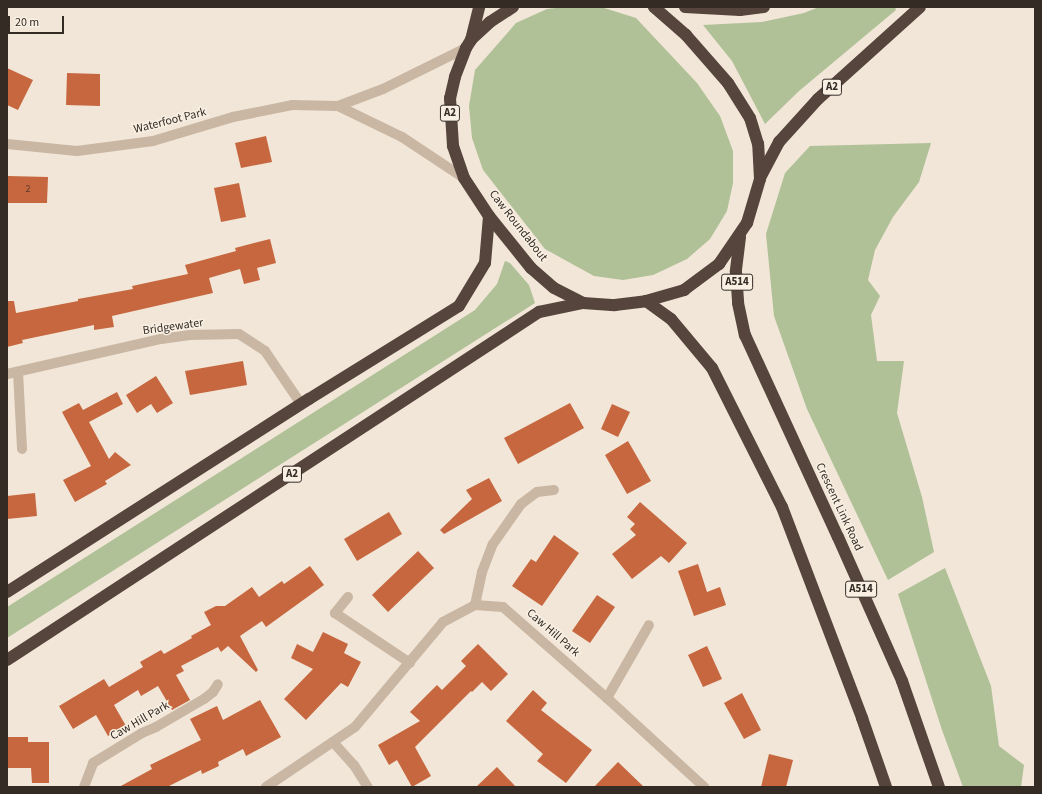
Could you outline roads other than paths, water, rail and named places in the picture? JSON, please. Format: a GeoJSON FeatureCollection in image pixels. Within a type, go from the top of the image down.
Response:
{"type":"FeatureCollection","features":[{"type":"Feature","properties":{"kind":"highway"},"geometry":{"type":"LineString","coordinates":[[468,44],[478,7]]}},
{"type":"Feature","properties":{"kind":"highway","name":"Caw Roundabout"},"geometry":{"type":"LineString","coordinates":[[513,7],[490,22],[468,44],[455,77],[450,98],[453,146],[464,178],[489,216],[531,268],[554,288],[583,303],[615,305],[646,301],[684,290],[719,264],[740,236],[747,223],[760,179],[758,144],[750,118],[728,83],[686,35],[654,7]]}},
{"type":"Feature","properties":{"kind":"highway"},"geometry":{"type":"LineString","coordinates":[[685,7],[740,10],[764,7]]}},
{"type":"Feature","properties":{"kind":"highway","name":"A2"},"geometry":{"type":"LineString","coordinates":[[760,179],[779,142],[818,99],[920,7]]}},
{"type":"Feature","properties":{"kind":"highway"},"geometry":{"type":"LineString","coordinates":[[7,592],[301,404],[459,306],[485,263],[489,216]]}},
{"type":"Feature","properties":{"kind":"highway","name":"Crescent Link Road"},"geometry":{"type":"LineString","coordinates":[[740,236],[736,272],[738,303],[745,335],[838,537],[902,681],[939,787]]}},
{"type":"Feature","properties":{"kind":"highway"},"geometry":{"type":"LineString","coordinates":[[646,301],[671,320],[712,368],[775,494],[862,718],[886,787]]}},
{"type":"Feature","properties":{"kind":"highway","name":"A2"},"geometry":{"type":"LineString","coordinates":[[7,660],[539,312],[583,303]]}},
{"type":"Feature","properties":{"kind":"street","name":"Waterfoot Park"},"geometry":{"type":"LineString","coordinates":[[7,144],[77,151],[153,141],[233,118],[292,105],[338,106],[383,89],[468,44]]}},
{"type":"Feature","properties":{"kind":"street","name":"Waterfoot Park"},"geometry":{"type":"LineString","coordinates":[[338,106],[402,137],[464,178]]}},
{"type":"Feature","properties":{"kind":"street","name":"Bridgewater"},"geometry":{"type":"LineString","coordinates":[[7,374],[161,339],[190,335],[239,334],[265,351],[301,404]]}},
{"type":"Feature","properties":{"kind":"street"},"geometry":{"type":"LineString","coordinates":[[18,372],[22,449]]}},
{"type":"Feature","properties":{"kind":"street"},"geometry":{"type":"LineString","coordinates":[[266,787],[355,727],[443,622],[475,605],[482,572],[493,544],[521,504],[537,492],[554,490]]}},
{"type":"Feature","properties":{"kind":"street"},"geometry":{"type":"LineString","coordinates":[[348,597],[335,613],[410,663]]}},
{"type":"Feature","properties":{"kind":"street","name":"Caw Hill Park"},"geometry":{"type":"LineString","coordinates":[[475,605],[503,607],[607,698],[704,787]]}},
{"type":"Feature","properties":{"kind":"street"},"geometry":{"type":"LineString","coordinates":[[607,698],[649,625]]}},
{"type":"Feature","properties":{"kind":"street","name":"Caw Hill Park"},"geometry":{"type":"LineString","coordinates":[[84,787],[93,763],[142,733],[156,727],[204,699],[213,692],[218,684]]}},
{"type":"Feature","properties":{"kind":"street"},"geometry":{"type":"LineString","coordinates":[[333,742],[354,765],[368,787]]}}]}
